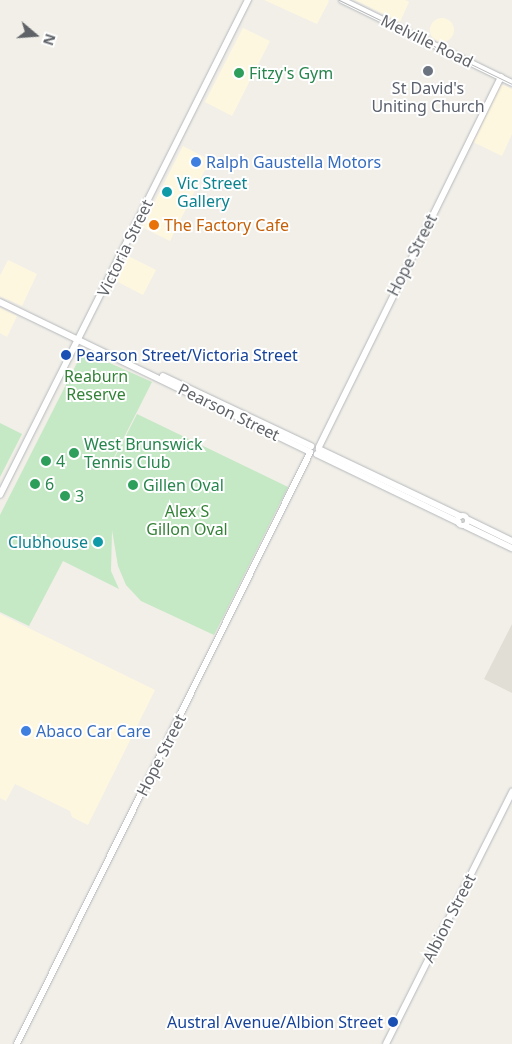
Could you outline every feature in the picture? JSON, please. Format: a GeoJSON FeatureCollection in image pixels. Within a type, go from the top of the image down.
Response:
{"type":"FeatureCollection","features":[{"type":"Feature","properties":{"kind":"main road","name":"Melville Road"},"geometry":{"type":"LineString","coordinates":[[342,0],[512,83]]}},
{"type":"Feature","properties":{"kind":"street","name":"Victoria Street"},"geometry":{"type":"LineString","coordinates":[[0,495],[248,0]]}},
{"type":"Feature","properties":{"kind":"street","name":"Hope Street"},"geometry":{"type":"LineString","coordinates":[[17,1044],[500,77]]}},
{"type":"Feature","properties":{"kind":"street","name":"Pearson Street"},"geometry":{"type":"LineString","coordinates":[[0,302],[459,519]]}},
{"type":"Feature","properties":{"kind":"street"},"geometry":{"type":"LineString","coordinates":[[459,519],[512,541]]}},
{"type":"Feature","properties":{"kind":"street"},"geometry":{"type":"LineString","coordinates":[[459,519],[512,548]]}},
{"type":"Feature","properties":{"kind":"street","name":"Albion Street"},"geometry":{"type":"LineString","coordinates":[[386,1044],[512,792]]}},
{"type":"Feature","properties":{"kind":"shaded area"},"geometry":{"type":"Polygon","coordinates":[[[264,0],[328,0],[329,1],[317,24],[264,0]]]}},
{"type":"Feature","properties":{"kind":"shaded area"},"geometry":{"type":"Polygon","coordinates":[[[355,0],[405,0],[409,2],[400,22],[355,0]]]}},
{"type":"Feature","properties":{"kind":"shaded area"},"geometry":{"type":"Polygon","coordinates":[[[442,18],[451,21],[454,30],[451,39],[442,42],[433,39],[430,30],[433,21],[442,18]]]}},
{"type":"Feature","properties":{"kind":"shaded area"},"geometry":{"type":"Polygon","coordinates":[[[243,28],[270,41],[232,116],[205,102],[243,28]]]}},
{"type":"Feature","properties":{"kind":"shaded area"},"geometry":{"type":"Polygon","coordinates":[[[501,84],[512,89],[512,134],[502,156],[473,142],[501,84]]]}},
{"type":"Feature","properties":{"kind":"shaded area"},"geometry":{"type":"Polygon","coordinates":[[[183,146],[210,160],[170,241],[142,227],[183,146]]]}},
{"type":"Feature","properties":{"kind":"shaded area"},"geometry":{"type":"Polygon","coordinates":[[[128,256],[156,270],[143,295],[116,281],[128,256]]]}},
{"type":"Feature","properties":{"kind":"shaded area"},"geometry":{"type":"Polygon","coordinates":[[[8,260],[37,274],[22,306],[0,296],[0,276],[8,260]]]}},
{"type":"Feature","properties":{"kind":"shaded area"},"geometry":{"type":"Polygon","coordinates":[[[0,308],[17,316],[7,337],[0,333],[0,308]]]}},
{"type":"Feature","properties":{"kind":"shaded area"},"geometry":{"type":"Polygon","coordinates":[[[0,614],[155,690],[88,825],[72,817],[70,811],[15,784],[6,801],[0,798],[0,614]]]}},
{"type":"Feature","properties":{"kind":"shaded area"},"geometry":{"type":"Polygon","coordinates":[[[512,624],[512,693],[484,679],[512,624]]]}},
{"type":"Feature","properties":{"kind":"green space"},"geometry":{"type":"Polygon","coordinates":[[[83,351],[152,382],[108,469],[114,472],[109,469],[137,414],[288,487],[214,635],[141,601],[126,585],[118,566],[112,530],[111,571],[119,589],[63,561],[29,626],[0,612],[0,515],[83,351]]]}},
{"type":"Feature","properties":{"kind":"green space"},"geometry":{"type":"Polygon","coordinates":[[[0,423],[22,434],[0,477],[0,423]]]}},
{"type":"Feature","properties":{"kind":"tram line"},"geometry":{"type":"LineString","coordinates":[[339,0],[512,84]]}},
{"type":"Feature","properties":{"kind":"place","name":"St David's Uniting Church"},"geometry":{"type":"Point","coordinates":[428,71]}},
{"type":"Feature","properties":{"kind":"place","name":"Fitzy's Gym"},"geometry":{"type":"Point","coordinates":[239,73]}},
{"type":"Feature","properties":{"kind":"place","name":"Ralph Gaustella Motors"},"geometry":{"type":"Point","coordinates":[196,162]}},
{"type":"Feature","properties":{"kind":"place","name":"Vic Street Gallery"},"geometry":{"type":"Point","coordinates":[167,192]}},
{"type":"Feature","properties":{"kind":"place","name":"The Factory Cafe"},"geometry":{"type":"Point","coordinates":[154,225]}},
{"type":"Feature","properties":{"kind":"place","name":"Pearson Street/Victoria Street"},"geometry":{"type":"Point","coordinates":[66,355]}},
{"type":"Feature","properties":{"kind":"place","name":"West Brunswick Tennis Club"},"geometry":{"type":"Point","coordinates":[74,453]}},
{"type":"Feature","properties":{"kind":"place","name":"4"},"geometry":{"type":"Point","coordinates":[46,461]}},
{"type":"Feature","properties":{"kind":"place","name":"6"},"geometry":{"type":"Point","coordinates":[35,484]}},
{"type":"Feature","properties":{"kind":"place","name":"Gillen Oval"},"geometry":{"type":"Point","coordinates":[133,485]}},
{"type":"Feature","properties":{"kind":"place","name":"3"},"geometry":{"type":"Point","coordinates":[65,496]}},
{"type":"Feature","properties":{"kind":"place","name":"Clubhouse"},"geometry":{"type":"Point","coordinates":[98,542]}},
{"type":"Feature","properties":{"kind":"place","name":"Abaco Car Care"},"geometry":{"type":"Point","coordinates":[26,731]}},
{"type":"Feature","properties":{"kind":"place","name":"Austral Avenue/Albion Street"},"geometry":{"type":"Point","coordinates":[393,1022]}},
{"type":"Feature","properties":{"kind":"park label","name":"Reaburn Reserve"},"geometry":{"type":"Point","coordinates":[96,385]}},
{"type":"Feature","properties":{"kind":"park label","name":"Alex S Gillon Oval"},"geometry":{"type":"Point","coordinates":[187,520]}}]}
